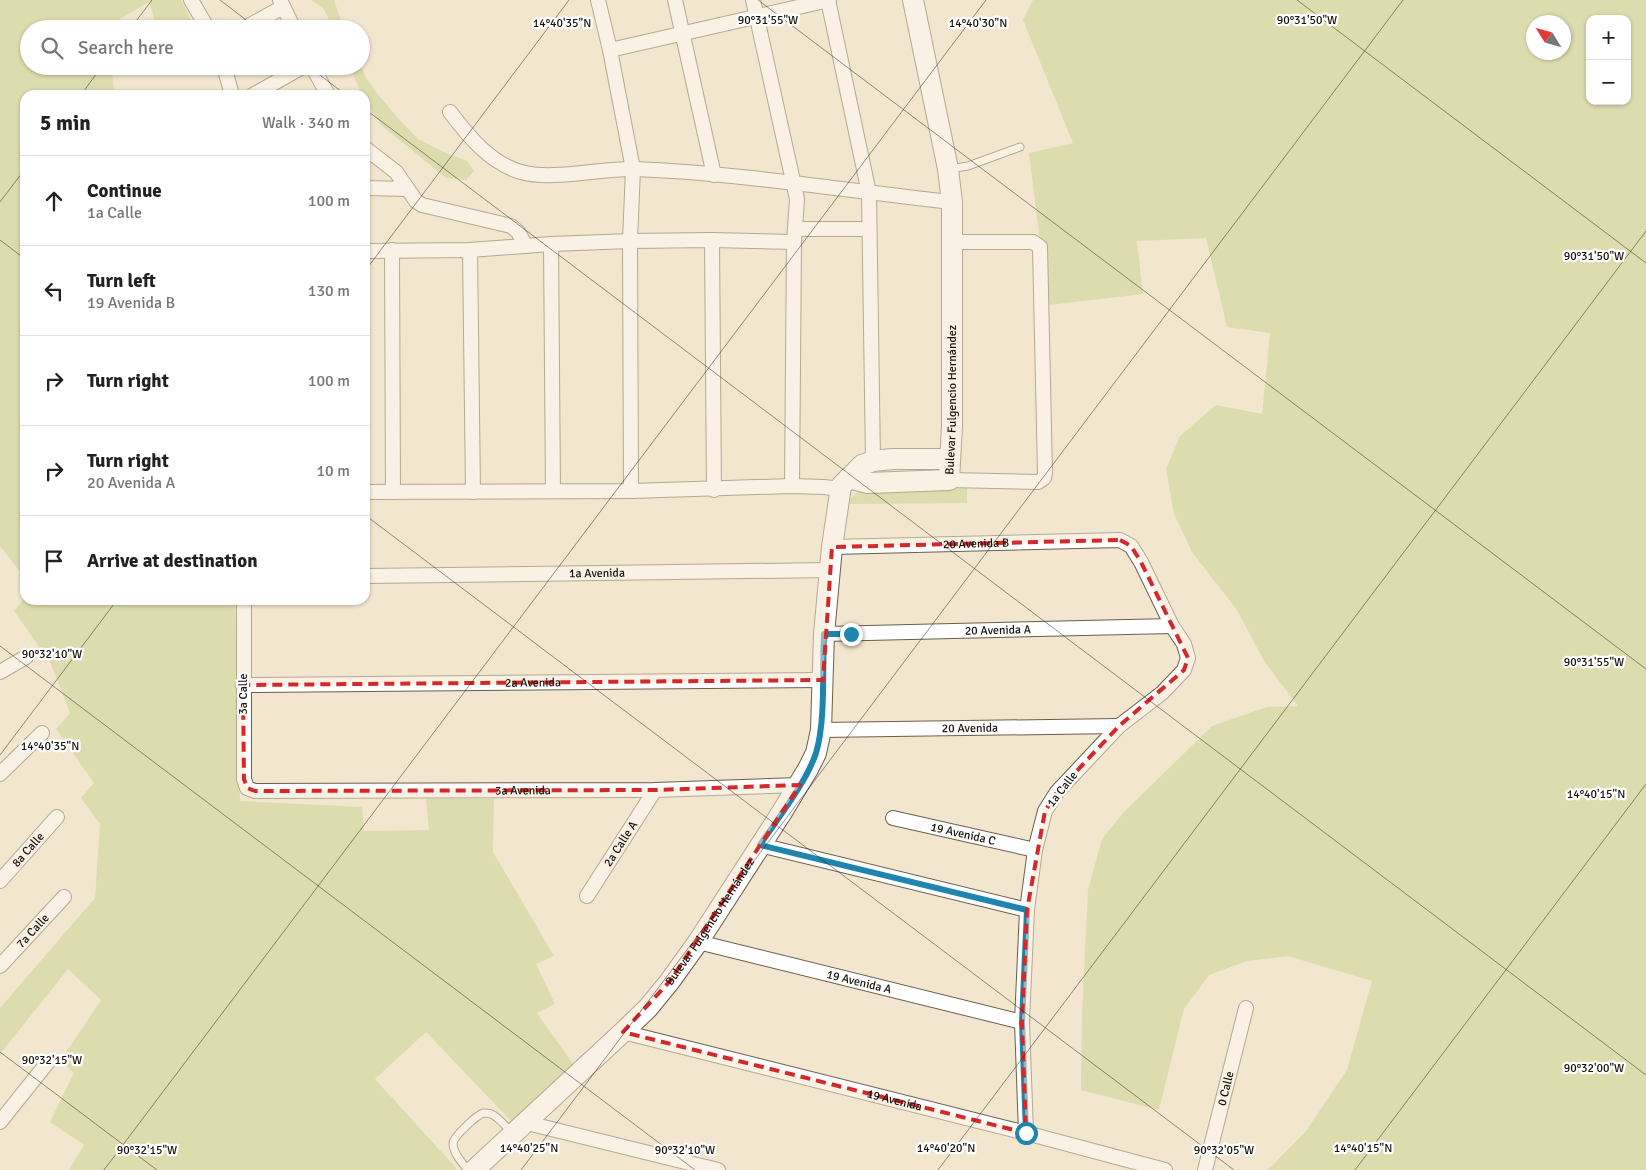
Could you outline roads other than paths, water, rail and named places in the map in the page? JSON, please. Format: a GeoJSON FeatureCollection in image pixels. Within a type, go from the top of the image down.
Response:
{"type":"FeatureCollection","features":[{"type":"Feature","properties":{"kind":"street"},"geometry":{"type":"LineString","coordinates":[[191,0],[203,20]]}},
{"type":"Feature","properties":{"kind":"street"},"geometry":{"type":"LineString","coordinates":[[598,0],[610,50],[633,169],[630,241],[631,491]]}},
{"type":"Feature","properties":{"kind":"street"},"geometry":{"type":"LineString","coordinates":[[675,0],[714,175]]}},
{"type":"Feature","properties":{"kind":"street"},"geometry":{"type":"LineString","coordinates":[[752,0],[797,199],[794,235],[792,486]]}},
{"type":"Feature","properties":{"kind":"street"},"geometry":{"type":"LineString","coordinates":[[610,50],[828,0],[869,193],[873,461]]}},
{"type":"Feature","properties":{"kind":"street","name":"Bulevar Fulgencio Hernández"},"geometry":{"type":"LineString","coordinates":[[474,1170],[648,1008],[698,942],[800,785],[816,753],[821,730],[824,634],[832,547],[844,484],[949,480],[952,426],[952,202],[948,169],[912,0]]}},
{"type":"Feature","properties":{"kind":"street"},"geometry":{"type":"LineString","coordinates":[[256,20],[281,3],[290,20]]}},
{"type":"Feature","properties":{"kind":"street"},"geometry":{"type":"LineString","coordinates":[[226,75],[231,90]]}},
{"type":"Feature","properties":{"kind":"street"},"geometry":{"type":"LineString","coordinates":[[262,90],[288,75]]}},
{"type":"Feature","properties":{"kind":"street"},"geometry":{"type":"LineString","coordinates":[[317,75],[325,90]]}},
{"type":"Feature","properties":{"kind":"street"},"geometry":{"type":"LineString","coordinates":[[450,112],[467,134],[486,153],[507,167],[535,176],[633,169],[794,183],[952,202]]}},
{"type":"Feature","properties":{"kind":"street"},"geometry":{"type":"LineString","coordinates":[[370,152],[396,172],[416,201],[430,208],[511,226],[518,232],[526,246]]}},
{"type":"Feature","properties":{"kind":"street"},"geometry":{"type":"LineString","coordinates":[[370,188],[407,189]]}},
{"type":"Feature","properties":{"kind":"street"},"geometry":{"type":"LineString","coordinates":[[370,251],[470,250],[551,244],[712,240],[869,229]]}},
{"type":"Feature","properties":{"kind":"street"},"geometry":{"type":"LineString","coordinates":[[712,240],[714,490]]}},
{"type":"Feature","properties":{"kind":"street"},"geometry":{"type":"LineString","coordinates":[[949,480],[1038,482],[1044,478],[1045,473],[1040,248],[1033,242],[952,242]]}},
{"type":"Feature","properties":{"kind":"street"},"geometry":{"type":"LineString","coordinates":[[551,244],[553,491]]}},
{"type":"Feature","properties":{"kind":"street"},"geometry":{"type":"LineString","coordinates":[[392,250],[393,492]]}},
{"type":"Feature","properties":{"kind":"street"},"geometry":{"type":"LineString","coordinates":[[470,250],[473,492]]}},
{"type":"Feature","properties":{"kind":"street"},"geometry":{"type":"LineString","coordinates":[[370,492],[631,491],[714,490],[792,486],[824,487],[844,484],[862,465],[873,461],[892,459],[950,460]]}},
{"type":"Feature","properties":{"kind":"street","name":"20 Avenida B"},"geometry":{"type":"LineString","coordinates":[[832,547],[1120,540]]}},
{"type":"Feature","properties":{"kind":"street","name":"1a Calle"},"geometry":{"type":"LineString","coordinates":[[1026,1133],[1022,1022],[1027,910],[1035,850],[1045,811],[1050,801],[1119,726],[1162,693],[1184,670],[1188,658],[1184,644],[1172,626],[1141,562],[1131,546],[1120,540]]}},
{"type":"Feature","properties":{"kind":"street","name":"1a Avenida"},"geometry":{"type":"LineString","coordinates":[[370,576],[830,570]]}},
{"type":"Feature","properties":{"kind":"street","name":"3a Calle"},"geometry":{"type":"LineString","coordinates":[[244,605],[244,779],[247,788]]}},
{"type":"Feature","properties":{"kind":"street","name":"20 Avenida A"},"geometry":{"type":"LineString","coordinates":[[824,634],[1172,626]]}},
{"type":"Feature","properties":{"kind":"street"},"geometry":{"type":"LineString","coordinates":[[0,672],[26,657]]}},
{"type":"Feature","properties":{"kind":"street","name":"2a Avenida"},"geometry":{"type":"LineString","coordinates":[[243,685],[823,680]]}},
{"type":"Feature","properties":{"kind":"street","name":"20 Avenida"},"geometry":{"type":"LineString","coordinates":[[821,730],[1119,726]]}},
{"type":"Feature","properties":{"kind":"street"},"geometry":{"type":"LineString","coordinates":[[0,774],[42,733]]}},
{"type":"Feature","properties":{"kind":"street","name":"3a Avenida"},"geometry":{"type":"LineString","coordinates":[[247,788],[255,791],[656,790],[800,785]]}},
{"type":"Feature","properties":{"kind":"street","name":"2a Calle A"},"geometry":{"type":"LineString","coordinates":[[587,896],[656,790]]}},
{"type":"Feature","properties":{"kind":"street","name":"8a Calle"},"geometry":{"type":"LineString","coordinates":[[0,881],[57,817]]}},
{"type":"Feature","properties":{"kind":"street","name":"19 Avenida C"},"geometry":{"type":"LineString","coordinates":[[893,818],[1035,850]]}},
{"type":"Feature","properties":{"kind":"street"},"geometry":{"type":"LineString","coordinates":[[760,845],[1027,910]]}},
{"type":"Feature","properties":{"kind":"street","name":"7a Calle"},"geometry":{"type":"LineString","coordinates":[[0,966],[64,897]]}},
{"type":"Feature","properties":{"kind":"street","name":"19 Avenida A"},"geometry":{"type":"LineString","coordinates":[[698,942],[1022,1022]]}},
{"type":"Feature","properties":{"kind":"street","name":"0 Calle"},"geometry":{"type":"LineString","coordinates":[[1205,1170],[1246,1008]]}},
{"type":"Feature","properties":{"kind":"street","name":"19 Avenida"},"geometry":{"type":"LineString","coordinates":[[623,1032],[1026,1133],[1145,1168],[1165,1170]]}},
{"type":"Feature","properties":{"kind":"street"},"geometry":{"type":"LineString","coordinates":[[0,1122],[48,1062]]}},
{"type":"Feature","properties":{"kind":"street"},"geometry":{"type":"LineString","coordinates":[[520,1128],[718,1170]]}},
{"type":"Feature","properties":{"kind":"lane"},"geometry":{"type":"LineString","coordinates":[[948,169],[968,166],[1020,147]]}},
{"type":"Feature","properties":{"kind":"lane"},"geometry":{"type":"LineString","coordinates":[[468,1170],[461,1162],[453,1145],[454,1139],[474,1119],[483,1113],[489,1113],[520,1128]]}}]}
